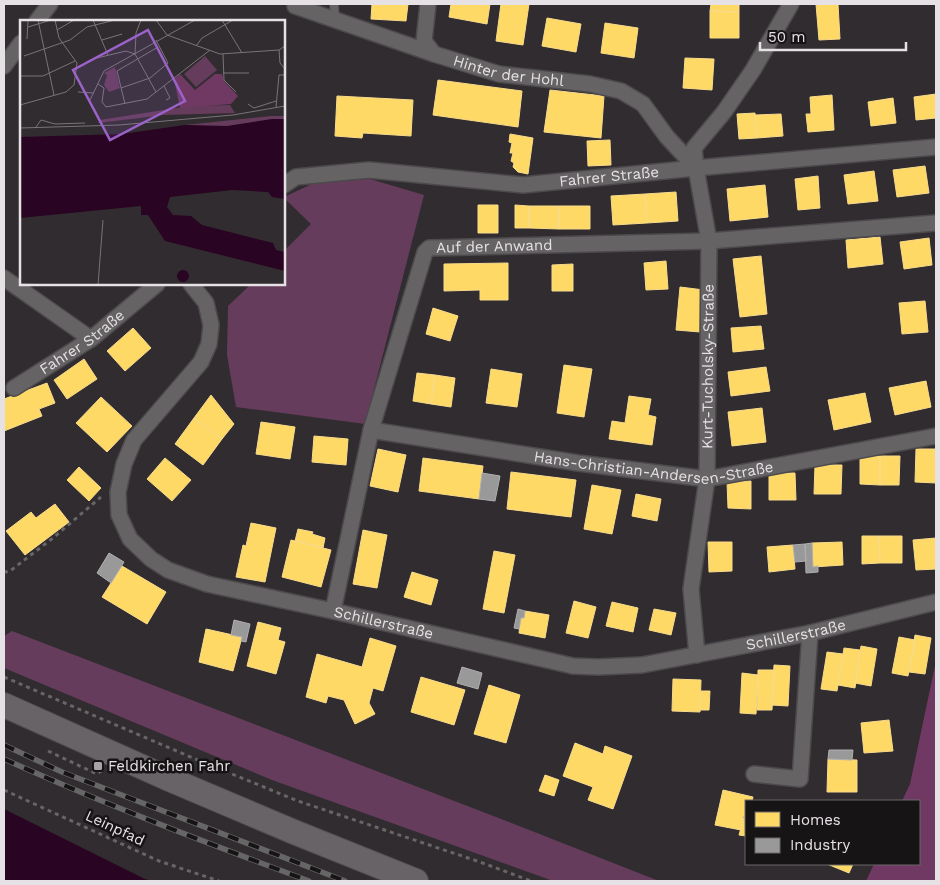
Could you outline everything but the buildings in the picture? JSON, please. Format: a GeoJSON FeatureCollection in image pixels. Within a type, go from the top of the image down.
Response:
{"type":"FeatureCollection","features":[{"type":"Feature","properties":{"kind":"main road"},"geometry":{"type":"LineString","coordinates":[[4,705],[178,783],[416,881]]}},
{"type":"Feature","properties":{"kind":"street"},"geometry":{"type":"LineString","coordinates":[[38,20],[50,4]]}},
{"type":"Feature","properties":{"kind":"street"},"geometry":{"type":"LineString","coordinates":[[428,4],[424,41],[434,54]]}},
{"type":"Feature","properties":{"kind":"street","name":"Kurt-Tucholsky-Straße"},"geometry":{"type":"LineString","coordinates":[[697,656],[691,589],[707,479],[708,241],[694,148],[724,112],[753,70],[791,4]]}},
{"type":"Feature","properties":{"kind":"street","name":"Hinter der Hohl"},"geometry":{"type":"LineString","coordinates":[[295,6],[434,54],[499,74],[590,84],[621,91],[643,104],[667,137],[696,168]]}},
{"type":"Feature","properties":{"kind":"street"},"geometry":{"type":"LineString","coordinates":[[4,66],[20,44]]}},
{"type":"Feature","properties":{"kind":"street","name":"Fahrer Straße"},"geometry":{"type":"LineString","coordinates":[[285,184],[296,177],[370,170],[523,185],[936,147]]}},
{"type":"Feature","properties":{"kind":"street","name":"Auf der Anwand"},"geometry":{"type":"LineString","coordinates":[[332,611],[371,430],[425,252],[428,248],[708,241],[936,223]]}},
{"type":"Feature","properties":{"kind":"street"},"geometry":{"type":"LineString","coordinates":[[4,278],[91,339]]}},
{"type":"Feature","properties":{"kind":"street","name":"Fahrer Straße"},"geometry":{"type":"LineString","coordinates":[[12,390],[91,339],[156,285]]}},
{"type":"Feature","properties":{"kind":"street","name":"Schillerstraße"},"geometry":{"type":"LineString","coordinates":[[192,285],[206,303],[211,325],[208,344],[201,362],[134,440],[124,464],[118,492],[119,515],[130,539],[151,559],[168,570],[207,584],[573,666],[642,665],[697,656],[810,633],[936,602]]}},
{"type":"Feature","properties":{"kind":"street","name":"Hans-Christian-Andersen-Straße"},"geometry":{"type":"LineString","coordinates":[[371,430],[578,463],[707,479],[936,436]]}},
{"type":"Feature","properties":{"kind":"street"},"geometry":{"type":"LineString","coordinates":[[754,774],[800,779],[810,633]]}},
{"type":"Feature","properties":{"kind":"lane"},"geometry":{"type":"LineString","coordinates":[[334,4],[335,20]]}},
{"type":"Feature","properties":{"kind":"path"},"geometry":{"type":"LineString","coordinates":[[4,571],[10,572],[102,496],[119,485]]}},
{"type":"Feature","properties":{"kind":"path"},"geometry":{"type":"LineString","coordinates":[[4,677],[298,801],[531,881]]}},
{"type":"Feature","properties":{"kind":"path","name":"Leinpfad"},"geometry":{"type":"LineString","coordinates":[[4,790],[159,861],[218,881]]}},
{"type":"Feature","properties":{"kind":"shaded area"},"geometry":{"type":"Polygon","coordinates":[[[370,179],[424,195],[365,424],[236,407],[227,355],[228,306],[250,285],[285,285],[285,250],[311,224],[285,199],[285,197],[314,183],[370,179]]]}},
{"type":"Feature","properties":{"kind":"shaded area"},"geometry":{"type":"Polygon","coordinates":[[[12,631],[659,881],[553,881],[272,780],[4,668],[4,636],[12,631]]]}},
{"type":"Feature","properties":{"kind":"shaded area"},"geometry":{"type":"Polygon","coordinates":[[[936,661],[936,881],[866,881],[874,865],[920,865],[920,800],[902,800],[910,784],[936,661]]]}},
{"type":"Feature","properties":{"kind":"shaded area"},"geometry":{"type":"Polygon","coordinates":[[[4,809],[145,879],[152,881],[4,881],[4,809]]]}},
{"type":"Feature","properties":{"kind":"railway"},"geometry":{"type":"LineString","coordinates":[[4,745],[62,772],[345,881]]}},
{"type":"Feature","properties":{"kind":"railway"},"geometry":{"type":"LineString","coordinates":[[4,759],[194,838],[309,881]]}},
{"type":"Feature","properties":{"kind":"place","name":"Feldkirchen Fahr"},"geometry":{"type":"Point","coordinates":[98,766]}}]}
